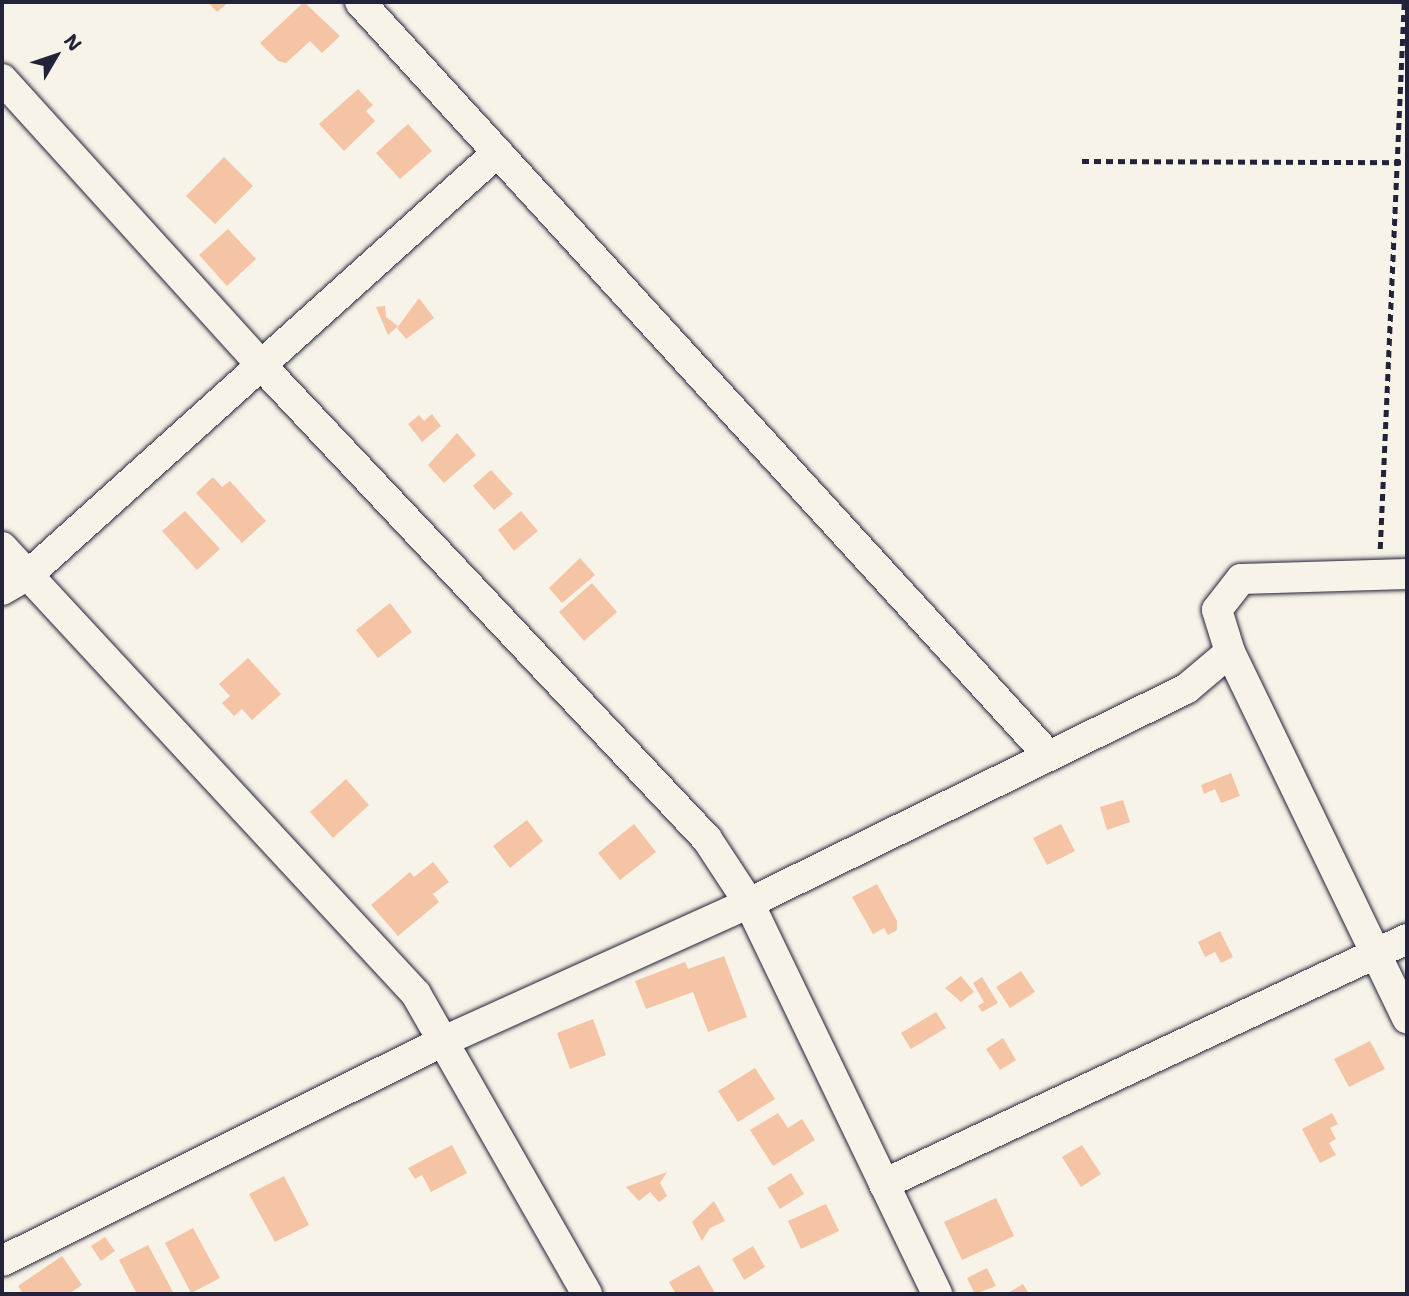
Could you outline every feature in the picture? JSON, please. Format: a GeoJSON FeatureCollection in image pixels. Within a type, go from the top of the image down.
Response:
{"type":"FeatureCollection","features":[{"type":"Feature","properties":{"kind":"street"},"geometry":{"type":"LineString","coordinates":[[360,2],[1049,756]]}},
{"type":"Feature","properties":{"kind":"street"},"geometry":{"type":"LineString","coordinates":[[2,79],[260,364],[707,839],[749,903],[937,1294]]}},
{"type":"Feature","properties":{"kind":"street"},"geometry":{"type":"LineString","coordinates":[[2,590],[29,575],[498,152]]}},
{"type":"Feature","properties":{"kind":"street"},"geometry":{"type":"LineString","coordinates":[[2,547],[416,993],[446,1040],[587,1294]]}},
{"type":"Feature","properties":{"kind":"street"},"geometry":{"type":"LineString","coordinates":[[1393,574],[1241,579],[1217,610],[1230,652],[1373,955],[1407,1018]]}},
{"type":"Feature","properties":{"kind":"street"},"geometry":{"type":"LineString","coordinates":[[2,1261],[446,1040],[749,903],[1186,689],[1230,652]]}},
{"type":"Feature","properties":{"kind":"street"},"geometry":{"type":"LineString","coordinates":[[884,1184],[1407,939]]}},
{"type":"Feature","properties":{"kind":"path"},"geometry":{"type":"LineString","coordinates":[[1393,574],[1396,162],[1404,2]]}},
{"type":"Feature","properties":{"kind":"path"},"geometry":{"type":"LineString","coordinates":[[1082,161],[1407,162]]}},
{"type":"Feature","properties":{"kind":"building"},"geometry":{"type":"Polygon","coordinates":[[[208,2],[229,2],[217,12],[208,2]]]}},
{"type":"Feature","properties":{"kind":"building"},"geometry":{"type":"Polygon","coordinates":[[[304,2],[340,36],[322,53],[310,41],[286,63],[278,61],[260,43],[304,2]]]}},
{"type":"Feature","properties":{"kind":"building"},"geometry":{"type":"Polygon","coordinates":[[[358,89],[373,105],[366,111],[375,121],[344,151],[319,124],[358,89]]]}},
{"type":"Feature","properties":{"kind":"building"},"geometry":{"type":"Polygon","coordinates":[[[408,124],[432,151],[400,179],[376,153],[408,124]]]}},
{"type":"Feature","properties":{"kind":"building"},"geometry":{"type":"Polygon","coordinates":[[[224,157],[253,186],[215,224],[186,196],[224,157]]]}},
{"type":"Feature","properties":{"kind":"building"},"geometry":{"type":"Polygon","coordinates":[[[228,229],[256,259],[227,286],[199,255],[228,229]]]}},
{"type":"Feature","properties":{"kind":"building"},"geometry":{"type":"Polygon","coordinates":[[[419,298],[434,318],[406,339],[397,328],[419,298]]]}},
{"type":"Feature","properties":{"kind":"building"},"geometry":{"type":"Polygon","coordinates":[[[385,306],[386,317],[398,326],[388,335],[376,307],[385,306]]]}},
{"type":"Feature","properties":{"kind":"building"},"geometry":{"type":"Polygon","coordinates":[[[432,414],[441,426],[422,442],[408,424],[419,415],[424,421],[432,414]]]}},
{"type":"Feature","properties":{"kind":"building"},"geometry":{"type":"Polygon","coordinates":[[[457,433],[476,455],[444,483],[428,465],[457,433]]]}},
{"type":"Feature","properties":{"kind":"building"},"geometry":{"type":"Polygon","coordinates":[[[491,470],[513,494],[494,510],[473,486],[491,470]]]}},
{"type":"Feature","properties":{"kind":"building"},"geometry":{"type":"Polygon","coordinates":[[[213,477],[222,487],[230,481],[266,521],[242,543],[196,493],[213,477]]]}},
{"type":"Feature","properties":{"kind":"building"},"geometry":{"type":"Polygon","coordinates":[[[185,511],[220,549],[197,570],[162,531],[185,511]]]}},
{"type":"Feature","properties":{"kind":"building"},"geometry":{"type":"Polygon","coordinates":[[[521,511],[538,531],[514,551],[498,530],[521,511]]]}},
{"type":"Feature","properties":{"kind":"building"},"geometry":{"type":"Polygon","coordinates":[[[580,558],[595,575],[562,603],[549,588],[580,558]]]}},
{"type":"Feature","properties":{"kind":"building"},"geometry":{"type":"Polygon","coordinates":[[[592,583],[617,612],[584,641],[559,612],[592,583]]]}},
{"type":"Feature","properties":{"kind":"building"},"geometry":{"type":"Polygon","coordinates":[[[390,603],[412,632],[378,658],[356,630],[390,603]]]}},
{"type":"Feature","properties":{"kind":"building"},"geometry":{"type":"Polygon","coordinates":[[[248,658],[281,694],[252,720],[242,709],[234,716],[222,703],[230,696],[219,684],[248,658]]]}},
{"type":"Feature","properties":{"kind":"building"},"geometry":{"type":"Polygon","coordinates":[[[1231,773],[1240,796],[1221,803],[1215,789],[1204,794],[1201,785],[1231,773]]]}},
{"type":"Feature","properties":{"kind":"building"},"geometry":{"type":"Polygon","coordinates":[[[346,779],[369,805],[333,838],[310,812],[346,779]]]}},
{"type":"Feature","properties":{"kind":"building"},"geometry":{"type":"Polygon","coordinates":[[[1123,800],[1130,822],[1107,830],[1100,807],[1123,800]]]}},
{"type":"Feature","properties":{"kind":"building"},"geometry":{"type":"Polygon","coordinates":[[[527,820],[543,841],[510,868],[493,846],[527,820]]]}},
{"type":"Feature","properties":{"kind":"building"},"geometry":{"type":"Polygon","coordinates":[[[634,824],[656,852],[620,880],[598,853],[634,824]]]}},
{"type":"Feature","properties":{"kind":"building"},"geometry":{"type":"Polygon","coordinates":[[[1061,824],[1075,851],[1047,865],[1033,838],[1061,824]]]}},
{"type":"Feature","properties":{"kind":"building"},"geometry":{"type":"Polygon","coordinates":[[[433,862],[449,882],[433,894],[439,902],[398,936],[371,905],[410,872],[414,877],[433,862]]]}},
{"type":"Feature","properties":{"kind":"building"},"geometry":{"type":"Polygon","coordinates":[[[877,884],[897,921],[897,930],[888,935],[884,928],[873,934],[852,897],[877,884]]]}},
{"type":"Feature","properties":{"kind":"building"},"geometry":{"type":"Polygon","coordinates":[[[1220,931],[1233,957],[1221,963],[1215,952],[1205,957],[1198,942],[1220,931]]]}},
{"type":"Feature","properties":{"kind":"building"},"geometry":{"type":"Polygon","coordinates":[[[724,956],[747,1017],[708,1032],[693,992],[646,1009],[635,981],[685,962],[688,969],[724,956]]]}},
{"type":"Feature","properties":{"kind":"building"},"geometry":{"type":"Polygon","coordinates":[[[1021,971],[1035,992],[1010,1008],[996,987],[1021,971]]]}},
{"type":"Feature","properties":{"kind":"building"},"geometry":{"type":"Polygon","coordinates":[[[961,976],[974,992],[961,1002],[945,988],[961,976]]]}},
{"type":"Feature","properties":{"kind":"building"},"geometry":{"type":"Polygon","coordinates":[[[982,977],[998,1003],[982,1012],[978,1006],[984,1002],[973,983],[982,977]]]}},
{"type":"Feature","properties":{"kind":"building"},"geometry":{"type":"Polygon","coordinates":[[[936,1012],[946,1028],[911,1049],[901,1033],[936,1012]]]}},
{"type":"Feature","properties":{"kind":"building"},"geometry":{"type":"Polygon","coordinates":[[[593,1019],[606,1055],[570,1069],[557,1033],[593,1019]]]}},
{"type":"Feature","properties":{"kind":"building"},"geometry":{"type":"Polygon","coordinates":[[[1003,1038],[1016,1060],[1000,1070],[986,1049],[1003,1038]]]}},
{"type":"Feature","properties":{"kind":"building"},"geometry":{"type":"Polygon","coordinates":[[[1370,1041],[1385,1069],[1349,1087],[1334,1059],[1370,1041]]]}},
{"type":"Feature","properties":{"kind":"building"},"geometry":{"type":"Polygon","coordinates":[[[755,1068],[775,1099],[738,1122],[718,1091],[755,1068]]]}},
{"type":"Feature","properties":{"kind":"building"},"geometry":{"type":"Polygon","coordinates":[[[778,1113],[788,1128],[802,1119],[815,1140],[773,1166],[750,1130],[778,1113]]]}},
{"type":"Feature","properties":{"kind":"building"},"geometry":{"type":"Polygon","coordinates":[[[1332,1113],[1338,1124],[1330,1128],[1336,1139],[1329,1143],[1336,1155],[1320,1163],[1302,1129],[1332,1113]]]}},
{"type":"Feature","properties":{"kind":"building"},"geometry":{"type":"Polygon","coordinates":[[[452,1145],[467,1173],[431,1192],[422,1175],[415,1179],[408,1168],[452,1145]]]}},
{"type":"Feature","properties":{"kind":"building"},"geometry":{"type":"Polygon","coordinates":[[[1082,1145],[1101,1174],[1081,1187],[1062,1157],[1082,1145]]]}},
{"type":"Feature","properties":{"kind":"building"},"geometry":{"type":"Polygon","coordinates":[[[667,1172],[660,1183],[667,1196],[659,1202],[650,1192],[639,1201],[626,1187],[667,1172]]]}},
{"type":"Feature","properties":{"kind":"building"},"geometry":{"type":"Polygon","coordinates":[[[791,1173],[804,1194],[780,1209],[767,1188],[791,1173]]]}},
{"type":"Feature","properties":{"kind":"building"},"geometry":{"type":"Polygon","coordinates":[[[284,1176],[309,1225],[275,1242],[249,1194],[284,1176]]]}},
{"type":"Feature","properties":{"kind":"building"},"geometry":{"type":"Polygon","coordinates":[[[996,1198],[1014,1236],[962,1260],[944,1222],[996,1198]]]}},
{"type":"Feature","properties":{"kind":"building"},"geometry":{"type":"Polygon","coordinates":[[[714,1201],[725,1221],[710,1228],[702,1241],[692,1222],[714,1201]]]}},
{"type":"Feature","properties":{"kind":"building"},"geometry":{"type":"Polygon","coordinates":[[[826,1204],[839,1231],[801,1249],[788,1221],[826,1204]]]}},
{"type":"Feature","properties":{"kind":"building"},"geometry":{"type":"Polygon","coordinates":[[[193,1228],[220,1278],[191,1293],[165,1243],[193,1228]]]}},
{"type":"Feature","properties":{"kind":"building"},"geometry":{"type":"Polygon","coordinates":[[[105,1237],[115,1251],[101,1261],[91,1246],[105,1237]]]}},
{"type":"Feature","properties":{"kind":"building"},"geometry":{"type":"Polygon","coordinates":[[[148,1245],[174,1294],[137,1294],[119,1260],[148,1245]]]}},
{"type":"Feature","properties":{"kind":"building"},"geometry":{"type":"Polygon","coordinates":[[[753,1246],[765,1267],[744,1280],[732,1259],[753,1246]]]}},
{"type":"Feature","properties":{"kind":"building"},"geometry":{"type":"Polygon","coordinates":[[[62,1256],[82,1285],[69,1294],[23,1294],[18,1286],[62,1256]]]}},
{"type":"Feature","properties":{"kind":"building"},"geometry":{"type":"Polygon","coordinates":[[[699,1265],[715,1293],[676,1294],[669,1282],[699,1265]]]}},
{"type":"Feature","properties":{"kind":"building"},"geometry":{"type":"Polygon","coordinates":[[[987,1268],[996,1286],[975,1294],[967,1278],[987,1268]]]}},
{"type":"Feature","properties":{"kind":"building"},"geometry":{"type":"Polygon","coordinates":[[[1023,1284],[1029,1294],[1006,1294],[1023,1284]]]}}]}
